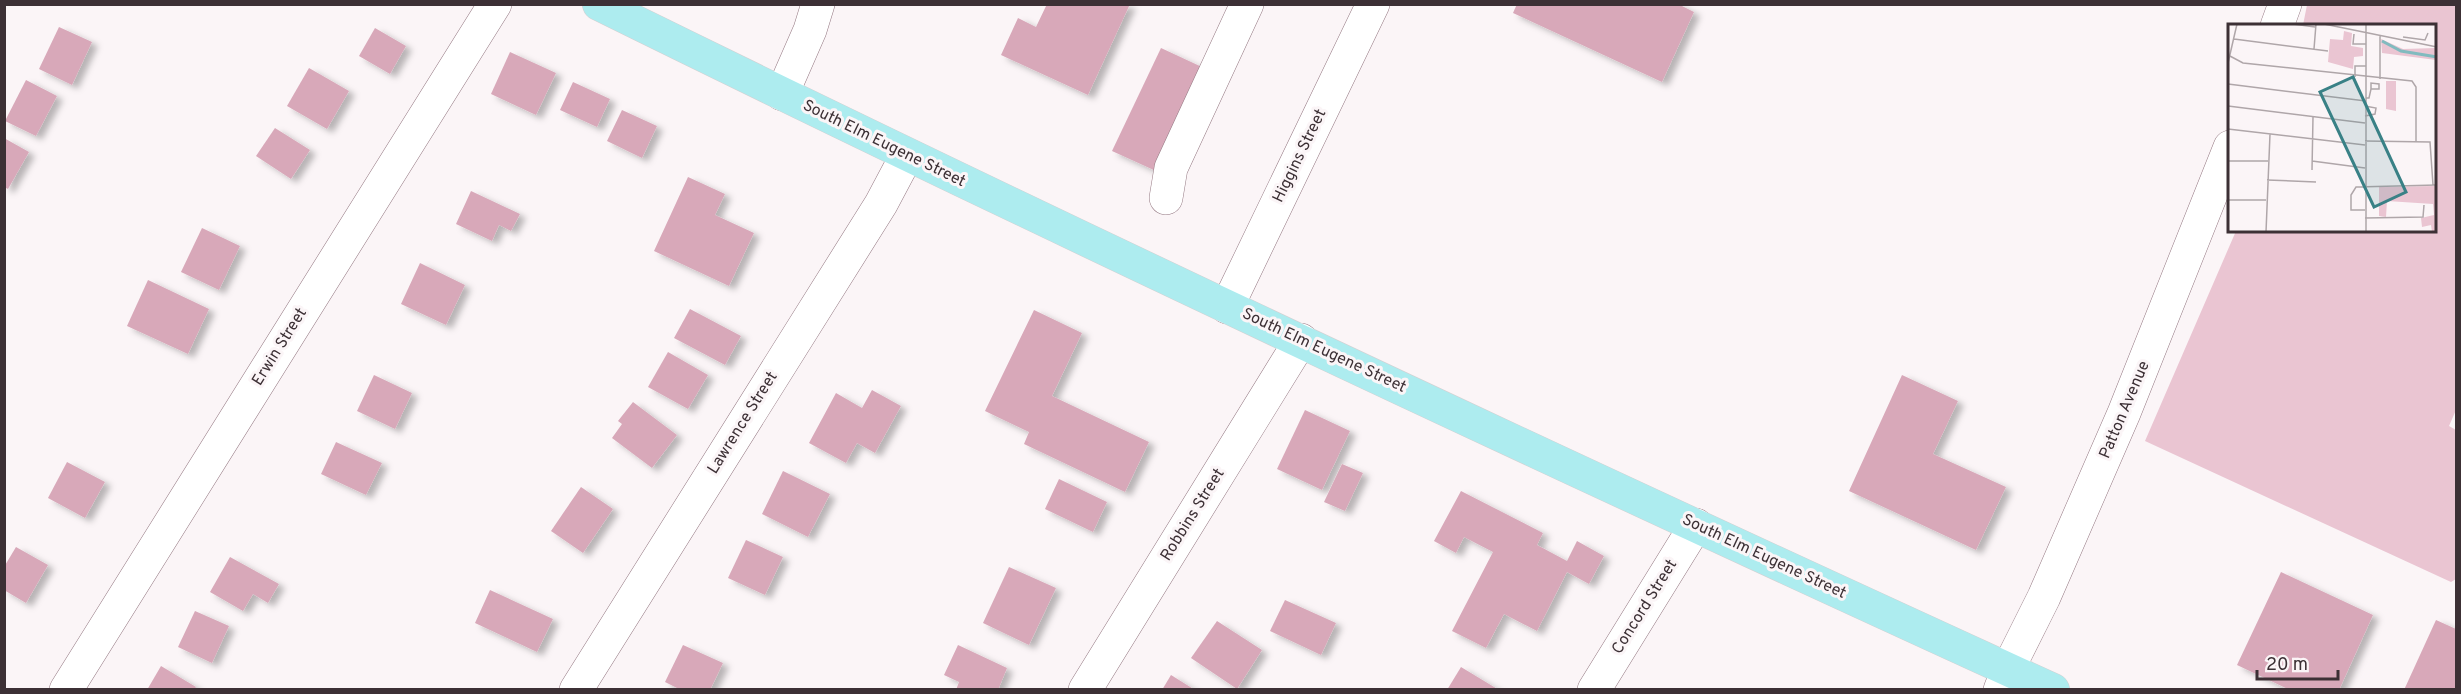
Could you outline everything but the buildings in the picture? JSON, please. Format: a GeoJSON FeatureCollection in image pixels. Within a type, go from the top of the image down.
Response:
{"type":"FeatureCollection","features":[{"type":"Feature","properties":{"kind":"main road","name":"South Elm Eugene Street"},"geometry":{"type":"LineString","coordinates":[[610,7],[907,155],[1696,525],[2004,679],[2053,690]]}},
{"type":"Feature","properties":{"kind":"street","name":"Erwin Street"},"geometry":{"type":"LineString","coordinates":[[66,690],[495,4]]}},
{"type":"Feature","properties":{"kind":"street"},"geometry":{"type":"LineString","coordinates":[[782,94],[810,30],[818,4]]}},
{"type":"Feature","properties":{"kind":"street"},"geometry":{"type":"LineString","coordinates":[[1166,198],[1171,168],[1247,4]]}},
{"type":"Feature","properties":{"kind":"street","name":"Higgins Street"},"geometry":{"type":"LineString","coordinates":[[1227,307],[1373,4]]}},
{"type":"Feature","properties":{"kind":"street"},"geometry":{"type":"LineString","coordinates":[[2278,24],[2285,4]]}},
{"type":"Feature","properties":{"kind":"street","name":"Patton Avenue"},"geometry":{"type":"LineString","coordinates":[[2004,679],[2044,597],[2124,413],[2228,152]]}},
{"type":"Feature","properties":{"kind":"street","name":"Lawrence Street"},"geometry":{"type":"LineString","coordinates":[[576,690],[881,204],[907,155]]}},
{"type":"Feature","properties":{"kind":"street","name":"Robbins Street"},"geometry":{"type":"LineString","coordinates":[[1085,690],[1301,340]]}},
{"type":"Feature","properties":{"kind":"street","name":"Concord Street"},"geometry":{"type":"LineString","coordinates":[[1594,690],[1696,525]]}},
{"type":"Feature","properties":{"kind":"shaded area"},"geometry":{"type":"Polygon","coordinates":[[[2307,5],[2456,5],[2456,410],[2449,426],[2456,430],[2456,579],[2451,582],[2145,441],[2236,232],[2437,232],[2437,24],[2303,24],[2307,5]]]}}]}
